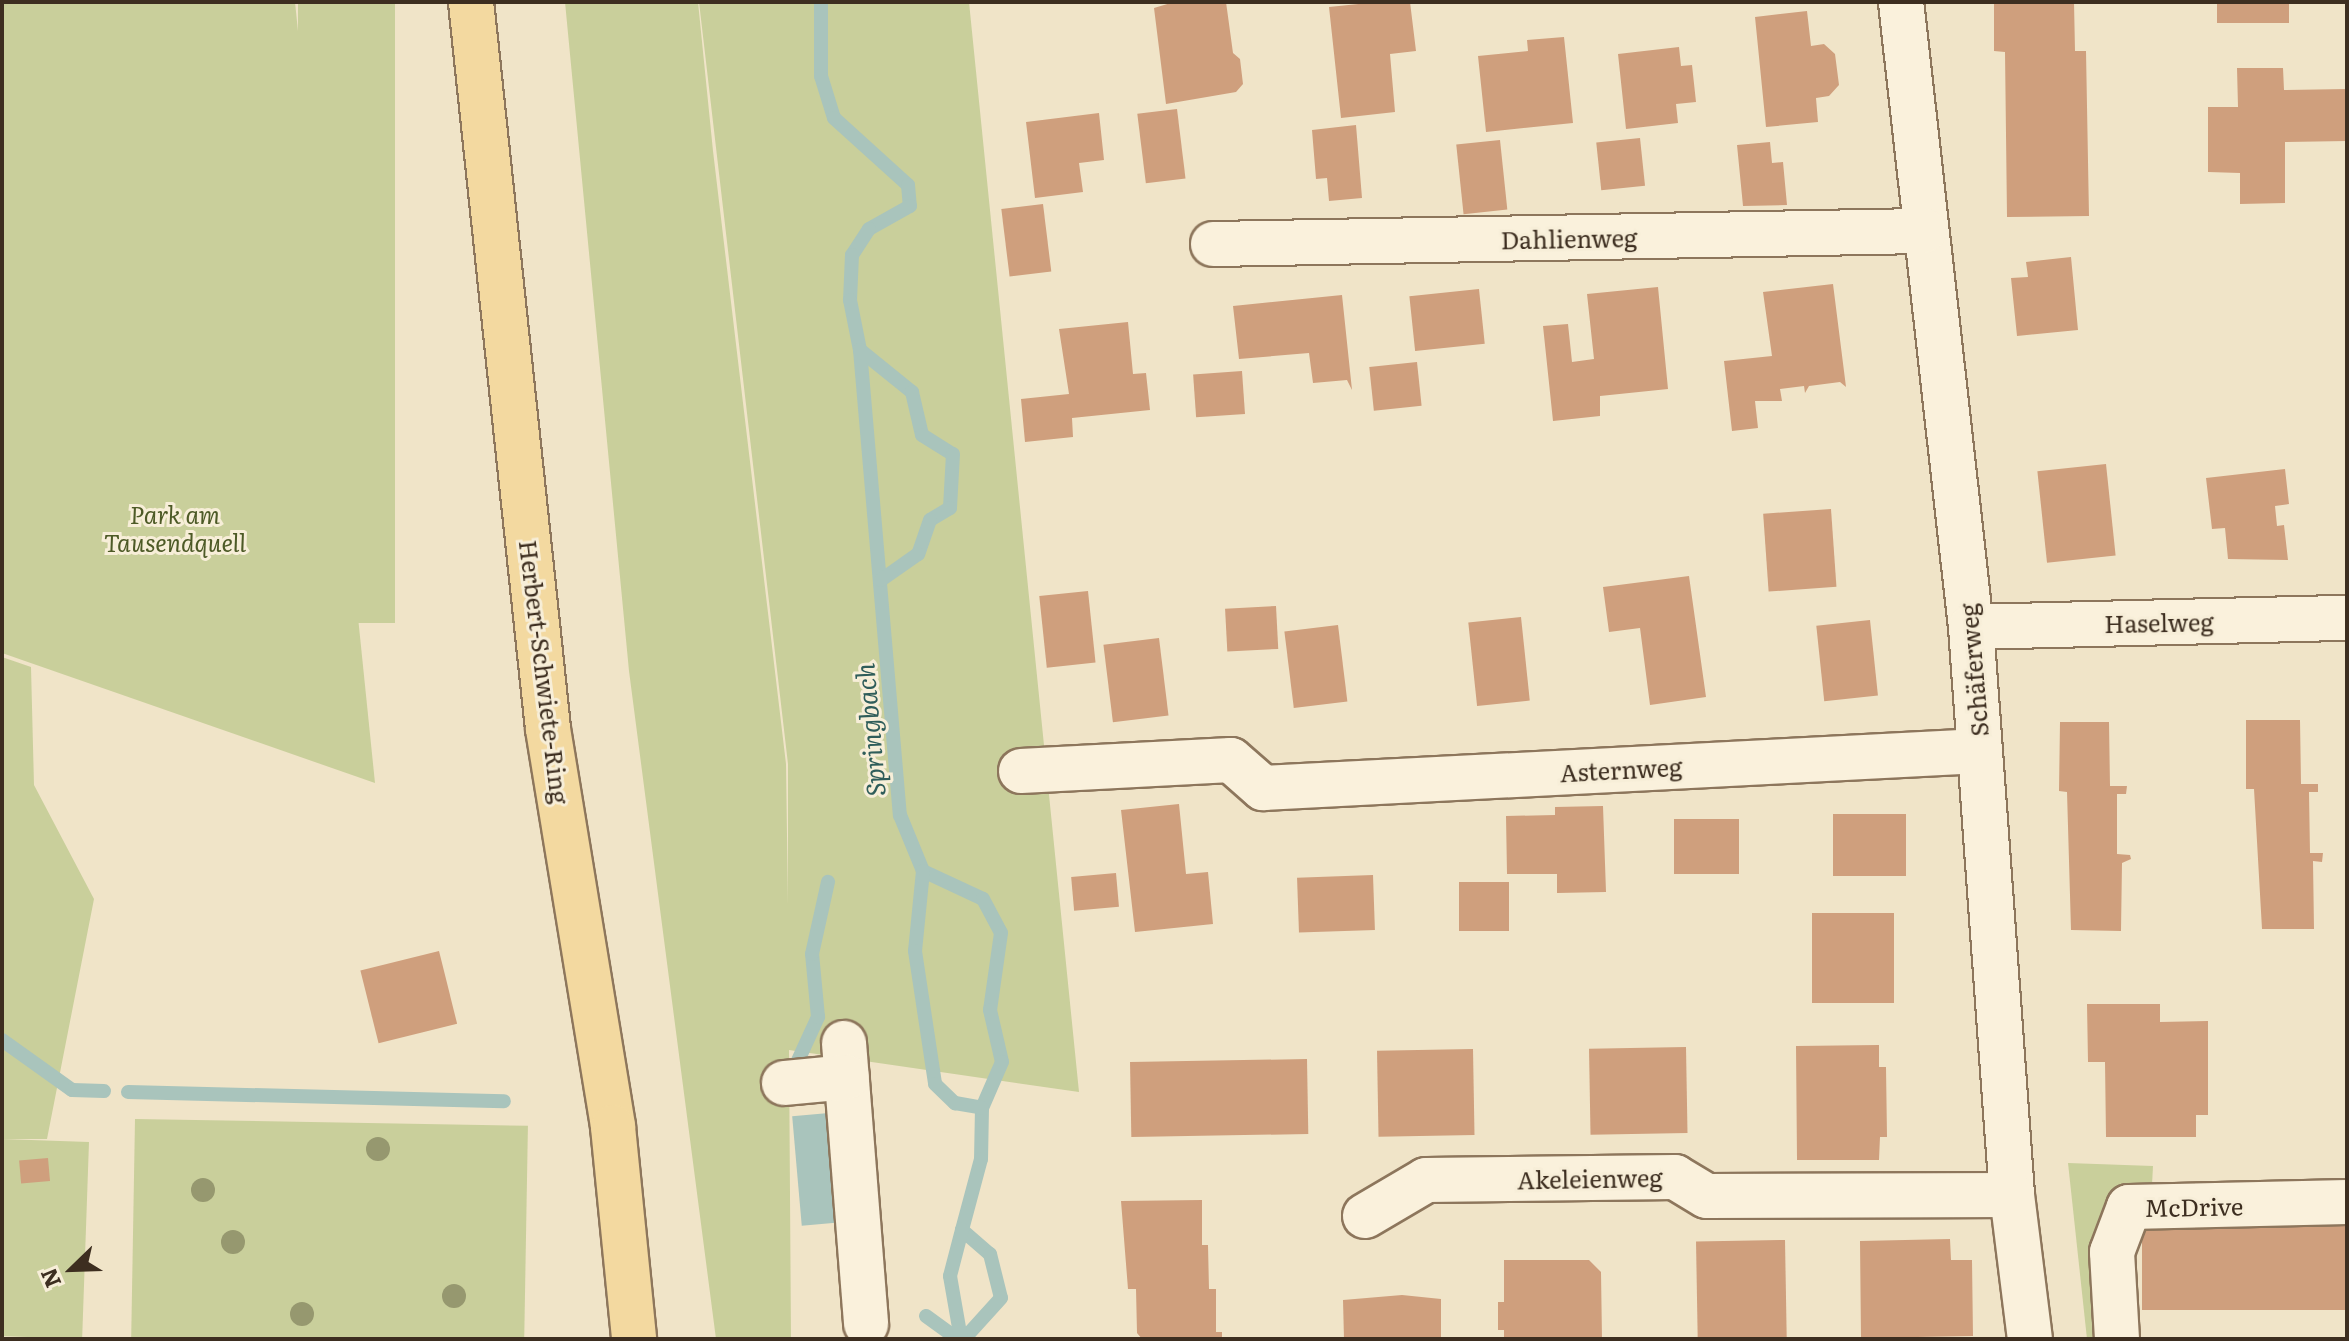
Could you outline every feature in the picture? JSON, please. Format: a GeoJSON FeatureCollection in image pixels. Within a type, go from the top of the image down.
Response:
{"type":"FeatureCollection","features":[{"type":"Feature","properties":{"kind":"main road","name":"Herbert-Schwiete-Ring"},"geometry":{"type":"LineString","coordinates":[[471,2],[548,729],[613,1127],[634,1339]]}},
{"type":"Feature","properties":{"kind":"street","name":"Schäferweg"},"geometry":{"type":"LineString","coordinates":[[1901,2],[1924,231],[1971,627],[2012,1195],[2030,1339]]}},
{"type":"Feature","properties":{"kind":"street","name":"Dahlienweg"},"geometry":{"type":"LineString","coordinates":[[1213,244],[1924,231]]}},
{"type":"Feature","properties":{"kind":"street","name":"Haselweg"},"geometry":{"type":"LineString","coordinates":[[1971,627],[2347,618]]}},
{"type":"Feature","properties":{"kind":"street","name":"Asternweg"},"geometry":{"type":"LineString","coordinates":[[1021,771],[1231,760],[1263,788],[1980,751]]}},
{"type":"Feature","properties":{"kind":"street"},"geometry":{"type":"LineString","coordinates":[[784,1083],[846,1060],[866,1324]]}},
{"type":"Feature","properties":{"kind":"street","name":"Akeleienweg"},"geometry":{"type":"LineString","coordinates":[[1365,1216],[1426,1180],[1675,1177],[1707,1196],[2012,1195]]}},
{"type":"Feature","properties":{"kind":"street","name":"McDrive"},"geometry":{"type":"LineString","coordinates":[[2117,1339],[2112,1252],[2129,1207],[2347,1202]]}},
{"type":"Feature","properties":{"kind":"green space","name":"Park am Tausendquell"},"geometry":{"type":"Polygon","coordinates":[[[2,2],[295,2],[375,783],[2,653],[2,2]]]}},
{"type":"Feature","properties":{"kind":"green space"},"geometry":{"type":"Polygon","coordinates":[[[298,2],[395,2],[395,623],[298,623],[298,2]]]}},
{"type":"Feature","properties":{"kind":"green space"},"geometry":{"type":"Polygon","coordinates":[[[565,2],[698,2],[786,764],[788,905],[788,764],[699,2],[969,2],[1079,1092],[789,1050],[791,1339],[716,1339],[629,671],[565,2]]]}},
{"type":"Feature","properties":{"kind":"green space"},"geometry":{"type":"Polygon","coordinates":[[[2,657],[31,667],[34,785],[94,899],[47,1139],[2,1139],[2,657]]]}},
{"type":"Feature","properties":{"kind":"green space"},"geometry":{"type":"Polygon","coordinates":[[[135,1119],[528,1126],[524,1339],[131,1339],[135,1119]]]}},
{"type":"Feature","properties":{"kind":"green space"},"geometry":{"type":"Polygon","coordinates":[[[2,1139],[89,1142],[82,1339],[2,1336],[2,1139]]]}},
{"type":"Feature","properties":{"kind":"green space"},"geometry":{"type":"Polygon","coordinates":[[[2068,1163],[2153,1166],[2152,1185],[2104,1339],[2087,1339],[2068,1163]]]}},
{"type":"Feature","properties":{"kind":"water"},"geometry":{"type":"Polygon","coordinates":[[[840,1112],[850,1222],[802,1226],[792,1116],[840,1112]]]}},
{"type":"Feature","properties":{"kind":"building"},"geometry":{"type":"Polygon","coordinates":[[[1174,2],[1226,2],[1233,53],[1240,59],[1243,84],[1236,92],[1166,104],[1154,8],[1174,2]]]}},
{"type":"Feature","properties":{"kind":"building"},"geometry":{"type":"Polygon","coordinates":[[[1410,2],[1416,51],[1390,54],[1395,112],[1341,118],[1329,7],[1410,2]]]}},
{"type":"Feature","properties":{"kind":"building"},"geometry":{"type":"Polygon","coordinates":[[[1994,2],[2074,2],[2075,51],[2086,51],[2089,216],[2007,217],[2005,52],[1994,51],[1994,2]]]}},
{"type":"Feature","properties":{"kind":"building"},"geometry":{"type":"Polygon","coordinates":[[[2217,2],[2289,2],[2289,23],[2217,23],[2217,2]]]}},
{"type":"Feature","properties":{"kind":"building"},"geometry":{"type":"Polygon","coordinates":[[[1807,11],[1811,46],[1824,44],[1835,54],[1839,85],[1829,96],[1816,98],[1818,122],[1766,127],[1755,17],[1807,11]]]}},
{"type":"Feature","properties":{"kind":"building"},"geometry":{"type":"Polygon","coordinates":[[[1564,37],[1573,123],[1486,132],[1478,56],[1528,51],[1527,40],[1564,37]]]}},
{"type":"Feature","properties":{"kind":"building"},"geometry":{"type":"Polygon","coordinates":[[[1679,47],[1681,66],[1692,65],[1696,102],[1676,104],[1678,123],[1626,129],[1618,54],[1679,47]]]}},
{"type":"Feature","properties":{"kind":"building"},"geometry":{"type":"Polygon","coordinates":[[[2237,68],[2283,68],[2284,90],[2347,89],[2347,141],[2285,142],[2285,203],[2240,204],[2240,173],[2208,172],[2208,107],[2238,107],[2237,68]]]}},
{"type":"Feature","properties":{"kind":"building"},"geometry":{"type":"Polygon","coordinates":[[[1177,109],[1186,178],[1146,183],[1137,114],[1177,109]]]}},
{"type":"Feature","properties":{"kind":"building"},"geometry":{"type":"Polygon","coordinates":[[[1099,113],[1104,160],[1079,163],[1083,192],[1035,198],[1026,122],[1099,113]]]}},
{"type":"Feature","properties":{"kind":"building"},"geometry":{"type":"Polygon","coordinates":[[[1356,125],[1362,198],[1329,201],[1327,178],[1316,179],[1312,130],[1356,125]]]}},
{"type":"Feature","properties":{"kind":"building"},"geometry":{"type":"Polygon","coordinates":[[[1640,138],[1645,186],[1601,190],[1596,143],[1640,138]]]}},
{"type":"Feature","properties":{"kind":"building"},"geometry":{"type":"Polygon","coordinates":[[[1500,140],[1507,210],[1464,214],[1456,145],[1500,140]]]}},
{"type":"Feature","properties":{"kind":"building"},"geometry":{"type":"Polygon","coordinates":[[[1770,142],[1772,163],[1783,162],[1787,205],[1743,206],[1737,145],[1770,142]]]}},
{"type":"Feature","properties":{"kind":"building"},"geometry":{"type":"Polygon","coordinates":[[[1043,204],[1051,271],[1010,277],[1001,209],[1043,204]]]}},
{"type":"Feature","properties":{"kind":"building"},"geometry":{"type":"Polygon","coordinates":[[[2071,257],[2078,330],[2017,336],[2011,278],[2028,277],[2026,262],[2071,257]]]}},
{"type":"Feature","properties":{"kind":"building"},"geometry":{"type":"Polygon","coordinates":[[[1833,284],[1846,387],[1840,382],[1809,386],[1805,393],[1804,386],[1780,389],[1782,401],[1755,401],[1758,428],[1732,431],[1724,361],[1772,356],[1763,292],[1833,284]]]}},
{"type":"Feature","properties":{"kind":"building"},"geometry":{"type":"Polygon","coordinates":[[[1658,287],[1668,389],[1600,396],[1600,416],[1553,421],[1543,326],[1568,324],[1572,362],[1594,359],[1587,294],[1658,287]]]}},
{"type":"Feature","properties":{"kind":"building"},"geometry":{"type":"Polygon","coordinates":[[[1479,289],[1485,344],[1415,351],[1409,296],[1479,289]]]}},
{"type":"Feature","properties":{"kind":"building"},"geometry":{"type":"Polygon","coordinates":[[[1342,295],[1352,390],[1347,380],[1313,383],[1309,353],[1239,359],[1233,306],[1342,295]]]}},
{"type":"Feature","properties":{"kind":"building"},"geometry":{"type":"Polygon","coordinates":[[[1128,322],[1133,374],[1146,373],[1150,410],[1072,418],[1073,437],[1025,442],[1021,399],[1069,394],[1059,329],[1128,322]]]}},
{"type":"Feature","properties":{"kind":"building"},"geometry":{"type":"Polygon","coordinates":[[[1417,362],[1422,406],[1374,411],[1369,367],[1417,362]]]}},
{"type":"Feature","properties":{"kind":"building"},"geometry":{"type":"Polygon","coordinates":[[[1242,371],[1245,414],[1196,417],[1193,374],[1242,371]]]}},
{"type":"Feature","properties":{"kind":"building"},"geometry":{"type":"Polygon","coordinates":[[[2106,464],[2116,555],[2047,563],[2037,471],[2106,464]]]}},
{"type":"Feature","properties":{"kind":"building"},"geometry":{"type":"Polygon","coordinates":[[[2285,469],[2289,504],[2275,506],[2277,526],[2284,525],[2288,560],[2228,559],[2225,528],[2212,529],[2206,478],[2285,469]]]}},
{"type":"Feature","properties":{"kind":"building"},"geometry":{"type":"Polygon","coordinates":[[[1831,509],[1836,587],[1769,592],[1763,514],[1831,509]]]}},
{"type":"Feature","properties":{"kind":"building"},"geometry":{"type":"Polygon","coordinates":[[[1689,576],[1706,697],[1650,705],[1640,628],[1609,632],[1603,587],[1689,576]]]}},
{"type":"Feature","properties":{"kind":"building"},"geometry":{"type":"Polygon","coordinates":[[[1088,591],[1096,663],[1047,668],[1039,596],[1088,591]]]}},
{"type":"Feature","properties":{"kind":"building"},"geometry":{"type":"Polygon","coordinates":[[[1276,606],[1278,649],[1227,652],[1225,609],[1276,606]]]}},
{"type":"Feature","properties":{"kind":"building"},"geometry":{"type":"Polygon","coordinates":[[[1521,617],[1530,701],[1477,706],[1468,623],[1521,617]]]}},
{"type":"Feature","properties":{"kind":"building"},"geometry":{"type":"Polygon","coordinates":[[[1870,620],[1878,696],[1824,701],[1816,626],[1870,620]]]}},
{"type":"Feature","properties":{"kind":"building"},"geometry":{"type":"Polygon","coordinates":[[[1338,625],[1347,701],[1294,708],[1284,632],[1338,625]]]}},
{"type":"Feature","properties":{"kind":"building"},"geometry":{"type":"Polygon","coordinates":[[[1159,638],[1169,715],[1113,722],[1103,645],[1159,638]]]}},
{"type":"Feature","properties":{"kind":"building"},"geometry":{"type":"Polygon","coordinates":[[[2246,720],[2300,720],[2301,784],[2318,784],[2318,792],[2309,792],[2310,853],[2323,853],[2322,862],[2313,861],[2314,929],[2262,929],[2254,789],[2246,789],[2246,720]]]}},
{"type":"Feature","properties":{"kind":"building"},"geometry":{"type":"Polygon","coordinates":[[[2060,722],[2109,722],[2110,786],[2127,786],[2126,794],[2117,794],[2117,854],[2130,855],[2131,859],[2122,863],[2121,931],[2071,930],[2067,792],[2059,791],[2060,722]]]}},
{"type":"Feature","properties":{"kind":"building"},"geometry":{"type":"Polygon","coordinates":[[[1179,804],[1186,874],[1208,872],[1213,924],[1135,932],[1121,810],[1179,804]]]}},
{"type":"Feature","properties":{"kind":"building"},"geometry":{"type":"Polygon","coordinates":[[[1603,806],[1606,892],[1557,893],[1557,874],[1507,874],[1506,816],[1555,815],[1555,807],[1603,806]]]}},
{"type":"Feature","properties":{"kind":"building"},"geometry":{"type":"Polygon","coordinates":[[[1833,814],[1906,814],[1906,876],[1833,876],[1833,814]]]}},
{"type":"Feature","properties":{"kind":"building"},"geometry":{"type":"Polygon","coordinates":[[[1674,819],[1739,819],[1739,874],[1674,874],[1674,819]]]}},
{"type":"Feature","properties":{"kind":"building"},"geometry":{"type":"Polygon","coordinates":[[[1116,873],[1119,907],[1074,911],[1071,877],[1116,873]]]}},
{"type":"Feature","properties":{"kind":"building"},"geometry":{"type":"Polygon","coordinates":[[[1373,875],[1375,930],[1299,933],[1297,878],[1373,875]]]}},
{"type":"Feature","properties":{"kind":"building"},"geometry":{"type":"Polygon","coordinates":[[[1459,882],[1509,882],[1509,931],[1459,931],[1459,882]]]}},
{"type":"Feature","properties":{"kind":"building"},"geometry":{"type":"Polygon","coordinates":[[[1812,913],[1894,913],[1894,1003],[1812,1003],[1812,913]]]}},
{"type":"Feature","properties":{"kind":"building"},"geometry":{"type":"Polygon","coordinates":[[[439,951],[457,1024],[379,1043],[360,971],[439,951]]]}},
{"type":"Feature","properties":{"kind":"building"},"geometry":{"type":"Polygon","coordinates":[[[2087,1004],[2160,1004],[2160,1022],[2208,1021],[2208,1115],[2196,1115],[2196,1137],[2106,1137],[2105,1062],[2088,1062],[2087,1004]]]}},
{"type":"Feature","properties":{"kind":"building"},"geometry":{"type":"Polygon","coordinates":[[[1879,1045],[1879,1067],[1886,1067],[1887,1137],[1880,1137],[1879,1160],[1797,1160],[1796,1046],[1879,1045]]]}},
{"type":"Feature","properties":{"kind":"building"},"geometry":{"type":"Polygon","coordinates":[[[1686,1047],[1688,1133],[1591,1135],[1589,1049],[1686,1047]]]}},
{"type":"Feature","properties":{"kind":"building"},"geometry":{"type":"Polygon","coordinates":[[[1473,1049],[1475,1135],[1379,1137],[1377,1051],[1473,1049]]]}},
{"type":"Feature","properties":{"kind":"building"},"geometry":{"type":"Polygon","coordinates":[[[1307,1059],[1308,1134],[1131,1137],[1130,1062],[1307,1059]]]}},
{"type":"Feature","properties":{"kind":"building"},"geometry":{"type":"Polygon","coordinates":[[[48,1158],[50,1181],[21,1183],[19,1161],[48,1158]]]}},
{"type":"Feature","properties":{"kind":"building"},"geometry":{"type":"Polygon","coordinates":[[[1202,1200],[1202,1245],[1208,1245],[1209,1289],[1216,1289],[1216,1332],[1222,1332],[1222,1339],[1142,1339],[1137,1333],[1136,1289],[1128,1289],[1121,1201],[1202,1200]]]}},
{"type":"Feature","properties":{"kind":"building"},"geometry":{"type":"Polygon","coordinates":[[[2142,1221],[2347,1221],[2347,1310],[2142,1310],[2142,1221]]]}},
{"type":"Feature","properties":{"kind":"building"},"geometry":{"type":"Polygon","coordinates":[[[1950,1239],[1951,1260],[1972,1260],[1973,1336],[1861,1338],[1860,1241],[1950,1239]]]}},
{"type":"Feature","properties":{"kind":"building"},"geometry":{"type":"Polygon","coordinates":[[[1785,1240],[1787,1339],[1698,1339],[1696,1242],[1785,1240]]]}},
{"type":"Feature","properties":{"kind":"building"},"geometry":{"type":"Polygon","coordinates":[[[1504,1260],[1589,1260],[1601,1272],[1602,1339],[1504,1339],[1504,1330],[1498,1330],[1498,1302],[1504,1302],[1504,1260]]]}},
{"type":"Feature","properties":{"kind":"building"},"geometry":{"type":"Polygon","coordinates":[[[1402,1295],[1441,1299],[1441,1339],[1344,1339],[1343,1300],[1402,1295]]]}},
{"type":"Feature","properties":{"kind":"waterway","name":"Springbach"},"geometry":{"type":"LineString","coordinates":[[821,2],[821,76],[834,118],[908,185],[910,206],[869,229],[852,255],[850,300],[860,350],[900,815],[923,871],[983,899],[1001,933],[990,1010],[1002,1062],[982,1108],[981,1159],[962,1230],[990,1254],[1001,1298],[964,1339]]}},
{"type":"Feature","properties":{"kind":"waterway","name":"Springbach"},"geometry":{"type":"LineString","coordinates":[[860,350],[912,392],[922,435],[953,454],[950,508],[930,520],[918,554],[881,580]]}},
{"type":"Feature","properties":{"kind":"waterway","name":"Springbach"},"geometry":{"type":"LineString","coordinates":[[923,871],[915,951],[935,1084],[955,1103],[982,1108]]}},
{"type":"Feature","properties":{"kind":"waterway"},"geometry":{"type":"LineString","coordinates":[[796,1065],[818,1017],[812,954],[828,882]]}},
{"type":"Feature","properties":{"kind":"waterway"},"geometry":{"type":"LineString","coordinates":[[2,1040],[72,1090],[104,1091]]}},
{"type":"Feature","properties":{"kind":"waterway"},"geometry":{"type":"LineString","coordinates":[[128,1092],[504,1101]]}},
{"type":"Feature","properties":{"kind":"waterway","name":"Springbach"},"geometry":{"type":"LineString","coordinates":[[961,1339],[950,1276],[962,1230]]}},
{"type":"Feature","properties":{"kind":"waterway"},"geometry":{"type":"LineString","coordinates":[[926,1316],[958,1339]]}}]}
